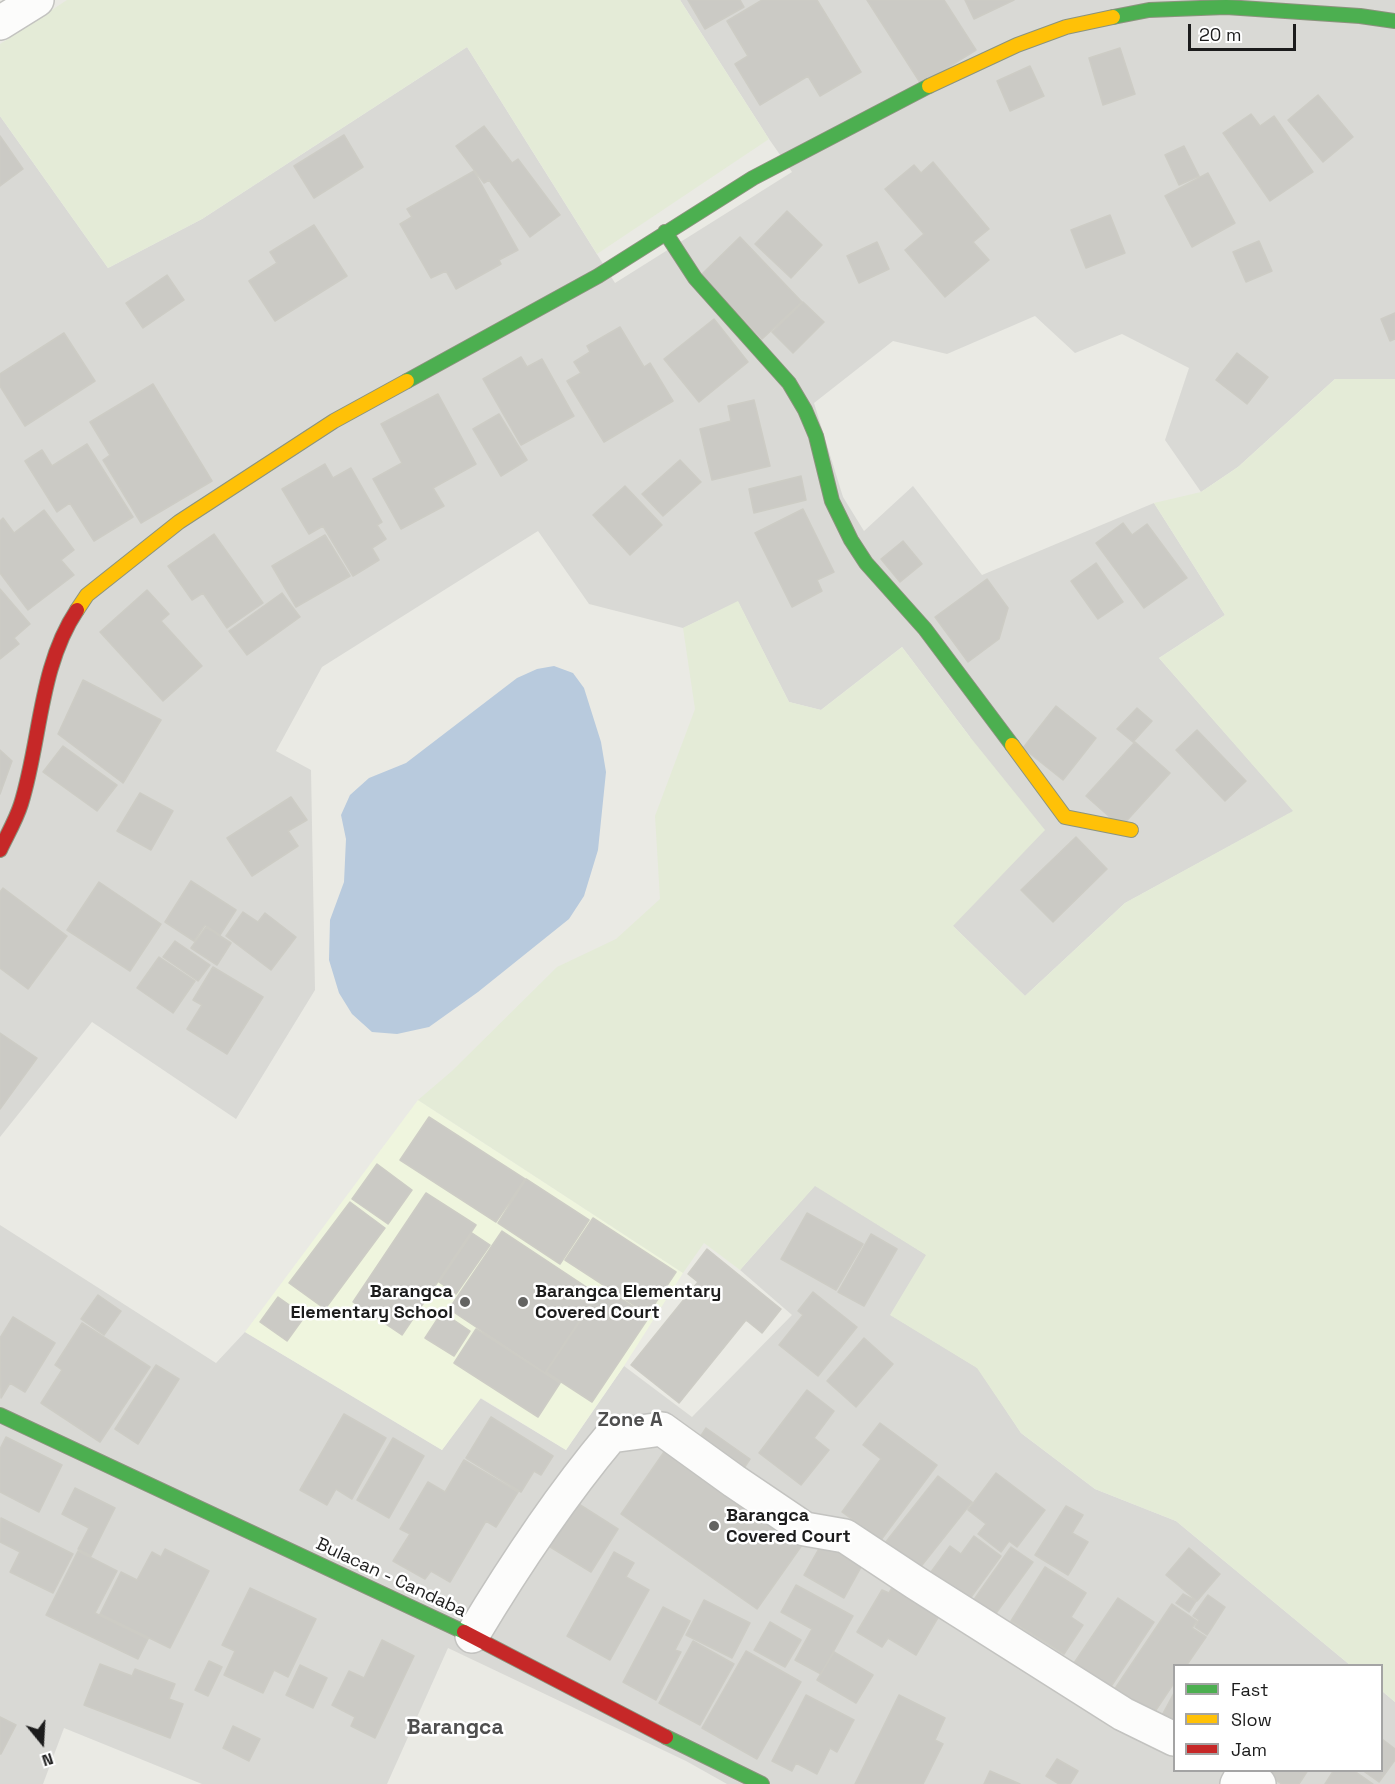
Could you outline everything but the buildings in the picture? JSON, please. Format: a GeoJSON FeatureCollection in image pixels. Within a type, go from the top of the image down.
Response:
{"type":"FeatureCollection","features":[{"type":"Feature","properties":{"kind":"street"},"geometry":{"type":"LineString","coordinates":[[0,23],[37,0]]}},
{"type":"Feature","properties":{"kind":"street"},"geometry":{"type":"LineString","coordinates":[[0,850],[21,805],[51,666],[65,628],[87,595],[179,522],[334,421],[598,276],[753,178],[950,75],[1017,45],[1066,27],[1149,10],[1225,3],[1395,21]]}},
{"type":"Feature","properties":{"kind":"street"},"geometry":{"type":"LineString","coordinates":[[665,232],[695,278],[789,383],[805,410],[816,436],[832,501],[851,540],[866,563],[925,629],[1065,817],[1131,830]]}},
{"type":"Feature","properties":{"kind":"street","name":"Bulacan - Candaba"},"geometry":{"type":"LineString","coordinates":[[0,1415],[119,1473],[471,1636],[701,1755],[762,1784]]}},
{"type":"Feature","properties":{"kind":"street"},"geometry":{"type":"LineString","coordinates":[[471,1636],[501,1587],[574,1480],[611,1436],[662,1429],[805,1528],[845,1536],[1123,1714],[1173,1739]]}},
{"type":"Feature","properties":{"kind":"shaded area"},"geometry":{"type":"Polygon","coordinates":[[[67,0],[680,0],[769,139],[597,254],[467,47],[202,219],[108,268],[0,116],[0,44],[67,0]]]}},
{"type":"Feature","properties":{"kind":"shaded area"},"geometry":{"type":"Polygon","coordinates":[[[680,0],[1395,0],[1395,379],[1335,379],[1238,467],[1201,492],[1165,440],[1189,368],[1122,334],[1075,353],[1035,316],[947,354],[893,341],[814,403],[843,497],[864,531],[913,486],[982,575],[1154,503],[1225,615],[1159,658],[1294,811],[1125,903],[1025,996],[953,926],[970,737],[902,647],[821,710],[789,702],[738,602],[683,628],[589,604],[538,531],[322,667],[276,751],[311,770],[315,990],[236,1119],[92,1022],[0,1137],[0,116],[108,268],[202,219],[467,47],[615,283],[792,172],[680,0]]]}},
{"type":"Feature","properties":{"kind":"shaded area"},"geometry":{"type":"Polygon","coordinates":[[[1335,379],[1395,379],[1395,1702],[1383,1692],[1383,1664],[1349,1664],[1176,1521],[1095,1489],[1021,1433],[977,1368],[890,1315],[926,1255],[815,1186],[740,1270],[704,1243],[683,1273],[418,1100],[452,1071],[557,967],[616,939],[660,899],[655,816],[695,709],[683,628],[738,601],[789,702],[821,710],[902,647],[970,737],[1045,830],[953,926],[1025,996],[1125,903],[1293,811],[1159,658],[1225,615],[1154,503],[1201,492],[1238,467],[1335,379]]]}},
{"type":"Feature","properties":{"kind":"shaded area","name":"Barangca Elementary School"},"geometry":{"type":"Polygon","coordinates":[[[418,1100],[683,1273],[624,1366],[566,1450],[481,1398],[442,1450],[245,1332],[418,1100]]]}},
{"type":"Feature","properties":{"kind":"shaded area"},"geometry":{"type":"Polygon","coordinates":[[[815,1185],[927,1255],[891,1315],[978,1368],[1021,1433],[1095,1489],[1176,1521],[1349,1664],[1173,1664],[1173,1772],[1383,1772],[1383,1692],[1395,1702],[1395,1784],[727,1784],[686,1761],[448,1648],[387,1784],[202,1784],[64,1728],[43,1784],[0,1784],[0,1225],[216,1363],[245,1332],[442,1450],[480,1398],[566,1450],[624,1366],[692,1417],[792,1315],[740,1270],[815,1185]]]}},
{"type":"Feature","properties":{"kind":"water"},"geometry":{"type":"Polygon","coordinates":[[[554,666],[573,673],[584,688],[601,742],[606,772],[598,850],[584,896],[569,919],[478,992],[429,1027],[397,1034],[372,1032],[352,1014],[339,993],[329,960],[330,920],[344,882],[346,839],[341,815],[350,795],[369,778],[406,763],[517,678],[537,669],[554,666]]]}},
{"type":"Feature","properties":{"kind":"traffic: fast"},"geometry":{"type":"LineString","coordinates":[[1113,17],[1149,10],[1226,7],[1360,16],[1395,21]]}},
{"type":"Feature","properties":{"kind":"traffic: fast"},"geometry":{"type":"LineString","coordinates":[[407,381],[598,276],[753,178],[929,86]]}},
{"type":"Feature","properties":{"kind":"traffic: fast"},"geometry":{"type":"LineString","coordinates":[[665,232],[695,278],[789,383],[805,410],[816,436],[832,501],[851,540],[866,563],[925,629],[1012,745]]}},
{"type":"Feature","properties":{"kind":"traffic: fast"},"geometry":{"type":"LineString","coordinates":[[0,1415],[464,1632]]}},
{"type":"Feature","properties":{"kind":"traffic: fast"},"geometry":{"type":"LineString","coordinates":[[666,1737],[762,1784]]}},
{"type":"Feature","properties":{"kind":"traffic: slow"},"geometry":{"type":"LineString","coordinates":[[929,86],[1017,45],[1066,27],[1113,17]]}},
{"type":"Feature","properties":{"kind":"traffic: slow"},"geometry":{"type":"LineString","coordinates":[[77,610],[87,595],[179,522],[334,421],[407,381]]}},
{"type":"Feature","properties":{"kind":"traffic: slow"},"geometry":{"type":"LineString","coordinates":[[1012,745],[1065,817],[1131,830]]}},
{"type":"Feature","properties":{"kind":"traffic: jam"},"geometry":{"type":"LineString","coordinates":[[0,850],[14,822],[28,780],[42,704],[55,655],[77,610]]}},
{"type":"Feature","properties":{"kind":"traffic: jam"},"geometry":{"type":"LineString","coordinates":[[464,1632],[666,1737]]}},
{"type":"Feature","properties":{"kind":"place","name":"Barangca Elementary School"},"geometry":{"type":"Point","coordinates":[465,1302]}},
{"type":"Feature","properties":{"kind":"place","name":"Barangca Elementary Covered Court"},"geometry":{"type":"Point","coordinates":[523,1302]}},
{"type":"Feature","properties":{"kind":"place","name":"Barangca Covered Court"},"geometry":{"type":"Point","coordinates":[714,1526]}},
{"type":"Feature","properties":{"kind":"district","name":"Zone A"},"geometry":{"type":"Point","coordinates":[630,1421]}},
{"type":"Feature","properties":{"kind":"district","name":"Barangca"},"geometry":{"type":"Point","coordinates":[455,1728]}}]}
